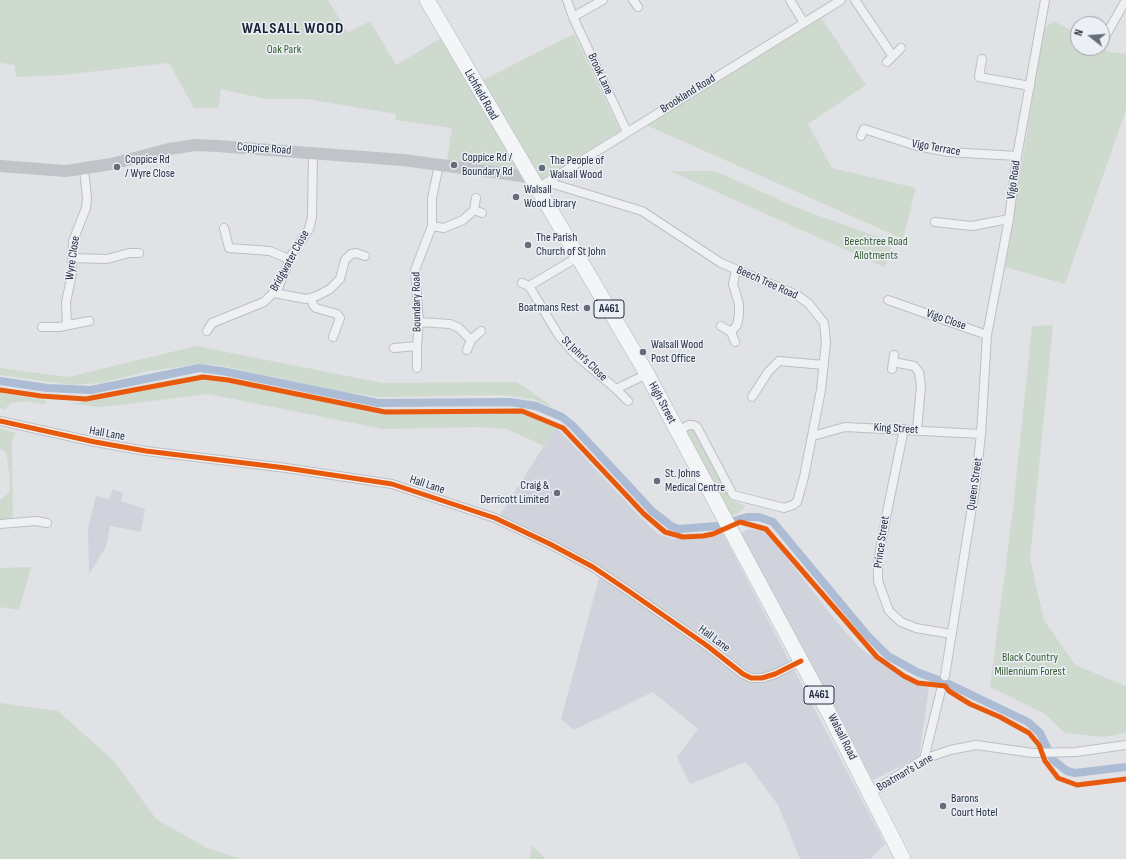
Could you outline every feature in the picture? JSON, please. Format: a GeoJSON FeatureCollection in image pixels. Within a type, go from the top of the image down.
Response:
{"type":"FeatureCollection","features":[{"type":"Feature","properties":{"kind":"highway","name":"Lichfield Road"},"geometry":{"type":"LineString","coordinates":[[426,0],[537,182]]}},
{"type":"Feature","properties":{"kind":"highway","name":"High Street"},"geometry":{"type":"LineString","coordinates":[[537,182],[646,374],[732,533]]}},
{"type":"Feature","properties":{"kind":"highway","name":"Walsall Road"},"geometry":{"type":"LineString","coordinates":[[732,533],[802,661],[903,859]]}},
{"type":"Feature","properties":{"kind":"main road","name":"Coppice Road"},"geometry":{"type":"LineString","coordinates":[[0,166],[55,171],[84,169],[169,149],[196,145],[314,152],[439,165],[537,182]]}},
{"type":"Feature","properties":{"kind":"street","name":"Brook Lane"},"geometry":{"type":"LineString","coordinates":[[567,0],[573,17],[627,132]]}},
{"type":"Feature","properties":{"kind":"street"},"geometry":{"type":"LineString","coordinates":[[573,17],[603,0]]}},
{"type":"Feature","properties":{"kind":"street"},"geometry":{"type":"LineString","coordinates":[[633,0],[638,8]]}},
{"type":"Feature","properties":{"kind":"street"},"geometry":{"type":"LineString","coordinates":[[790,0],[804,23]]}},
{"type":"Feature","properties":{"kind":"street","name":"Brookland Road"},"geometry":{"type":"LineString","coordinates":[[537,182],[627,132],[841,0]]}},
{"type":"Feature","properties":{"kind":"street"},"geometry":{"type":"LineString","coordinates":[[854,0],[892,55]]}},
{"type":"Feature","properties":{"kind":"street","name":"Vigo Road"},"geometry":{"type":"LineString","coordinates":[[995,292],[1009,219],[1017,156],[1045,0]]}},
{"type":"Feature","properties":{"kind":"street"},"geometry":{"type":"LineString","coordinates":[[1110,22],[1126,0]]}},
{"type":"Feature","properties":{"kind":"street"},"geometry":{"type":"LineString","coordinates":[[887,62],[892,55],[901,48]]}},
{"type":"Feature","properties":{"kind":"street"},"geometry":{"type":"LineString","coordinates":[[982,59],[980,77],[1030,86]]}},
{"type":"Feature","properties":{"kind":"street","name":"Vigo Terrace"},"geometry":{"type":"LineString","coordinates":[[861,136],[864,129],[917,146],[948,152],[1017,156]]}},
{"type":"Feature","properties":{"kind":"street","name":"Bridgwater Close"},"geometry":{"type":"LineString","coordinates":[[207,331],[212,323],[255,307],[264,302],[278,288],[289,259],[305,237],[312,217],[314,152]]}},
{"type":"Feature","properties":{"kind":"street","name":"Boundary Road"},"geometry":{"type":"LineString","coordinates":[[417,368],[419,322],[415,270],[432,226],[432,198],[439,165]]}},
{"type":"Feature","properties":{"kind":"street","name":"Wyre Close"},"geometry":{"type":"LineString","coordinates":[[67,325],[66,302],[73,258],[73,241],[86,208],[87,198],[84,169]]}},
{"type":"Feature","properties":{"kind":"street","name":"Beech Tree Road"},"geometry":{"type":"LineString","coordinates":[[537,182],[642,212],[710,256],[736,270],[797,295],[821,318],[826,330],[824,365],[813,436],[797,502],[788,508],[760,504]]}},
{"type":"Feature","properties":{"kind":"street"},"geometry":{"type":"LineString","coordinates":[[432,226],[444,228],[463,220],[474,210],[476,198]]}},
{"type":"Feature","properties":{"kind":"street"},"geometry":{"type":"LineString","coordinates":[[474,210],[482,213]]}},
{"type":"Feature","properties":{"kind":"street"},"geometry":{"type":"LineString","coordinates":[[935,222],[972,226],[1009,219]]}},
{"type":"Feature","properties":{"kind":"street"},"geometry":{"type":"LineString","coordinates":[[224,228],[229,248],[270,252],[289,259]]}},
{"type":"Feature","properties":{"kind":"street"},"geometry":{"type":"LineString","coordinates":[[73,258],[107,259],[129,253],[139,253]]}},
{"type":"Feature","properties":{"kind":"street"},"geometry":{"type":"LineString","coordinates":[[274,293],[306,299],[311,298],[330,289],[340,279],[345,260],[351,254],[356,253],[365,256]]}},
{"type":"Feature","properties":{"kind":"street","name":"St John's Close"},"geometry":{"type":"LineString","coordinates":[[578,256],[525,284],[559,336],[577,356],[628,401]]}},
{"type":"Feature","properties":{"kind":"street"},"geometry":{"type":"LineString","coordinates":[[731,332],[737,325],[739,315],[739,304],[734,284],[736,270]]}},
{"type":"Feature","properties":{"kind":"street","name":"Queen Street"},"geometry":{"type":"LineString","coordinates":[[945,676],[975,488],[981,434],[987,335],[995,292]]}},
{"type":"Feature","properties":{"kind":"street"},"geometry":{"type":"LineString","coordinates":[[311,298],[313,306],[337,314],[340,318],[333,338]]}},
{"type":"Feature","properties":{"kind":"street","name":"Vigo Close"},"geometry":{"type":"LineString","coordinates":[[888,300],[904,309],[987,335]]}},
{"type":"Feature","properties":{"kind":"street"},"geometry":{"type":"LineString","coordinates":[[42,327],[90,321]]}},
{"type":"Feature","properties":{"kind":"street"},"geometry":{"type":"LineString","coordinates":[[419,322],[450,324],[459,328],[471,340]]}},
{"type":"Feature","properties":{"kind":"street"},"geometry":{"type":"LineString","coordinates":[[721,326],[731,332],[735,342]]}},
{"type":"Feature","properties":{"kind":"street"},"geometry":{"type":"LineString","coordinates":[[467,350],[471,340],[482,331]]}},
{"type":"Feature","properties":{"kind":"street","name":"Boundary Road"},"geometry":{"type":"LineString","coordinates":[[394,348],[417,346]]}},
{"type":"Feature","properties":{"kind":"street"},"geometry":{"type":"LineString","coordinates":[[756,395],[768,372],[779,361],[824,365]]}},
{"type":"Feature","properties":{"kind":"street"},"geometry":{"type":"LineString","coordinates":[[893,362],[914,366],[919,372],[921,386],[917,430]]}},
{"type":"Feature","properties":{"kind":"street","name":"St John's Close"},"geometry":{"type":"LineString","coordinates":[[616,390],[646,374]]}},
{"type":"Feature","properties":{"kind":"street","name":"Hall Lane"},"geometry":{"type":"LineString","coordinates":[[0,421],[94,442],[146,451],[286,468],[392,484],[495,518],[550,544],[593,568],[624,588],[706,645],[743,674],[751,678],[762,678],[775,674],[802,661]]}},
{"type":"Feature","properties":{"kind":"street","name":"High Street"},"geometry":{"type":"LineString","coordinates":[[678,432],[689,425],[697,427],[733,495],[760,504]]}},
{"type":"Feature","properties":{"kind":"street","name":"King Street"},"geometry":{"type":"LineString","coordinates":[[813,436],[845,427],[981,434]]}},
{"type":"Feature","properties":{"kind":"street","name":"Prince Street"},"geometry":{"type":"LineString","coordinates":[[904,429],[878,562],[878,580],[889,611],[901,622],[916,628],[951,634]]}},
{"type":"Feature","properties":{"kind":"street"},"geometry":{"type":"LineString","coordinates":[[0,524],[36,518],[47,523]]}},
{"type":"Feature","properties":{"kind":"street"},"geometry":{"type":"LineString","coordinates":[[924,759],[941,690]]}},
{"type":"Feature","properties":{"kind":"street","name":"Boatman's Lane"},"geometry":{"type":"LineString","coordinates":[[870,792],[924,759],[950,750],[976,745],[1033,753],[1076,752],[1126,745]]}},
{"type":"Feature","properties":{"kind":"shaded area"},"geometry":{"type":"Polygon","coordinates":[[[556,427],[641,518],[658,534],[673,539],[695,538],[721,530],[885,844],[870,859],[800,859],[778,805],[746,762],[690,784],[677,757],[698,729],[653,692],[574,730],[561,719],[602,567],[550,539],[500,515],[556,427]]]}},
{"type":"Feature","properties":{"kind":"shaded area"},"geometry":{"type":"Polygon","coordinates":[[[113,489],[123,493],[121,501],[145,509],[141,532],[110,526],[106,547],[89,574],[88,529],[96,496],[109,499],[113,489]]]}},
{"type":"Feature","properties":{"kind":"shaded area"},"geometry":{"type":"Polygon","coordinates":[[[747,529],[766,531],[836,621],[861,649],[903,676],[929,688],[919,757],[871,781],[738,536],[747,529]]]}},
{"type":"Feature","properties":{"kind":"green space","name":"Oak Park"},"geometry":{"type":"Polygon","coordinates":[[[0,0],[328,0],[348,33],[370,21],[396,65],[441,38],[523,174],[447,160],[452,128],[396,120],[395,114],[307,99],[265,99],[221,89],[218,108],[194,108],[169,63],[62,75],[16,77],[14,65],[0,63],[0,0]]]}},
{"type":"Feature","properties":{"kind":"green space"},"geometry":{"type":"Polygon","coordinates":[[[821,17],[866,85],[808,124],[832,168],[916,188],[903,239],[646,125],[821,17]]]}},
{"type":"Feature","properties":{"kind":"green space"},"geometry":{"type":"Polygon","coordinates":[[[1054,21],[1070,30],[1070,56],[1110,56],[1110,52],[1126,54],[1126,110],[1065,284],[1005,267],[1044,28],[1054,21]]]}},
{"type":"Feature","properties":{"kind":"green space"},"geometry":{"type":"Polygon","coordinates":[[[574,34],[620,131],[537,182],[481,81],[574,34]]]}},
{"type":"Feature","properties":{"kind":"green space","name":"Beechtree Road Allotments"},"geometry":{"type":"Polygon","coordinates":[[[670,171],[715,171],[800,209],[892,242],[888,260],[884,267],[670,171]]]}},
{"type":"Feature","properties":{"kind":"green space","name":"Black Country Millennium Forest"},"geometry":{"type":"Polygon","coordinates":[[[1053,325],[1030,559],[1044,620],[1075,665],[1126,686],[1126,733],[1103,737],[1065,733],[1045,714],[990,687],[1013,509],[1032,326],[1053,325]]]}},
{"type":"Feature","properties":{"kind":"green space"},"geometry":{"type":"Polygon","coordinates":[[[196,346],[383,383],[517,382],[556,409],[533,399],[501,395],[379,397],[344,392],[218,365],[197,364],[144,372],[101,383],[71,385],[0,375],[0,368],[68,377],[196,346]]]}},
{"type":"Feature","properties":{"kind":"green space"},"geometry":{"type":"Polygon","coordinates":[[[204,379],[228,382],[379,413],[521,413],[556,427],[544,446],[507,429],[479,427],[383,429],[208,394],[103,407],[71,404],[204,379]]]}},
{"type":"Feature","properties":{"kind":"green space"},"geometry":{"type":"Polygon","coordinates":[[[0,393],[46,400],[46,402],[44,404],[25,401],[11,403],[4,410],[0,408],[0,393]]]}},
{"type":"Feature","properties":{"kind":"green space"},"geometry":{"type":"Polygon","coordinates":[[[0,428],[15,433],[12,442],[13,520],[0,521],[0,500],[9,493],[10,479],[6,452],[0,449],[0,428]]]}},
{"type":"Feature","properties":{"kind":"green space"},"geometry":{"type":"Polygon","coordinates":[[[686,430],[696,430],[731,500],[745,506],[740,512],[731,516],[685,437],[686,430]]]}},
{"type":"Feature","properties":{"kind":"green space"},"geometry":{"type":"Polygon","coordinates":[[[31,567],[19,610],[0,607],[0,568],[31,567]]]}},
{"type":"Feature","properties":{"kind":"green space"},"geometry":{"type":"Polygon","coordinates":[[[0,703],[58,711],[114,761],[156,819],[207,848],[241,859],[0,859],[0,703]]]}},
{"type":"Feature","properties":{"kind":"green space"},"geometry":{"type":"Polygon","coordinates":[[[532,845],[546,859],[530,859],[532,845]]]}},
{"type":"Feature","properties":{"kind":"waterway"},"geometry":{"type":"LineString","coordinates":[[0,381],[47,388],[91,390],[199,368],[222,371],[378,403],[510,402],[536,406],[562,417],[572,425],[652,511],[671,526],[679,529],[717,526],[747,517],[759,517],[773,522],[867,635],[888,656],[917,672],[949,684],[1028,722],[1040,733],[1053,760],[1067,771],[1075,773],[1126,767]]}},
{"type":"Feature","properties":{"kind":"cycle path"},"geometry":{"type":"LineString","coordinates":[[0,390],[41,396],[86,399],[203,377],[228,380],[385,412],[522,411],[563,428],[644,514],[665,532],[683,537],[703,536],[713,534],[740,522],[766,529],[877,657],[904,676],[918,683],[945,686],[949,691],[970,704],[1000,717],[1029,733],[1039,745],[1045,761],[1058,778],[1077,785],[1126,779]]}},
{"type":"Feature","properties":{"kind":"cycle path"},"geometry":{"type":"LineString","coordinates":[[0,421],[95,442],[146,451],[286,468],[392,484],[495,518],[550,544],[593,567],[706,645],[743,674],[751,678],[762,678],[775,674],[801,661]]}},
{"type":"Feature","properties":{"kind":"place","name":"Coppice Rd / Boundary Rd"},"geometry":{"type":"Point","coordinates":[454,165]}},
{"type":"Feature","properties":{"kind":"place","name":"Coppice Rd / Wyre Close"},"geometry":{"type":"Point","coordinates":[117,167]}},
{"type":"Feature","properties":{"kind":"place","name":"The People of Walsall Wood"},"geometry":{"type":"Point","coordinates":[542,168]}},
{"type":"Feature","properties":{"kind":"place","name":"Walsall Wood Library"},"geometry":{"type":"Point","coordinates":[516,197]}},
{"type":"Feature","properties":{"kind":"place","name":"The Parish Church of St John"},"geometry":{"type":"Point","coordinates":[528,245]}},
{"type":"Feature","properties":{"kind":"place","name":"Boatmans Rest"},"geometry":{"type":"Point","coordinates":[587,308]}},
{"type":"Feature","properties":{"kind":"place","name":"Walsall Wood Post Office"},"geometry":{"type":"Point","coordinates":[643,352]}},
{"type":"Feature","properties":{"kind":"place","name":"St. Johns Medical Centre"},"geometry":{"type":"Point","coordinates":[657,481]}},
{"type":"Feature","properties":{"kind":"place","name":"Craig & Derricott Limited"},"geometry":{"type":"Point","coordinates":[557,493]}},
{"type":"Feature","properties":{"kind":"place","name":"Barons Court Hotel"},"geometry":{"type":"Point","coordinates":[943,806]}},
{"type":"Feature","properties":{"kind":"district","name":"WALSALL WOOD"},"geometry":{"type":"Point","coordinates":[293,29]}}]}
